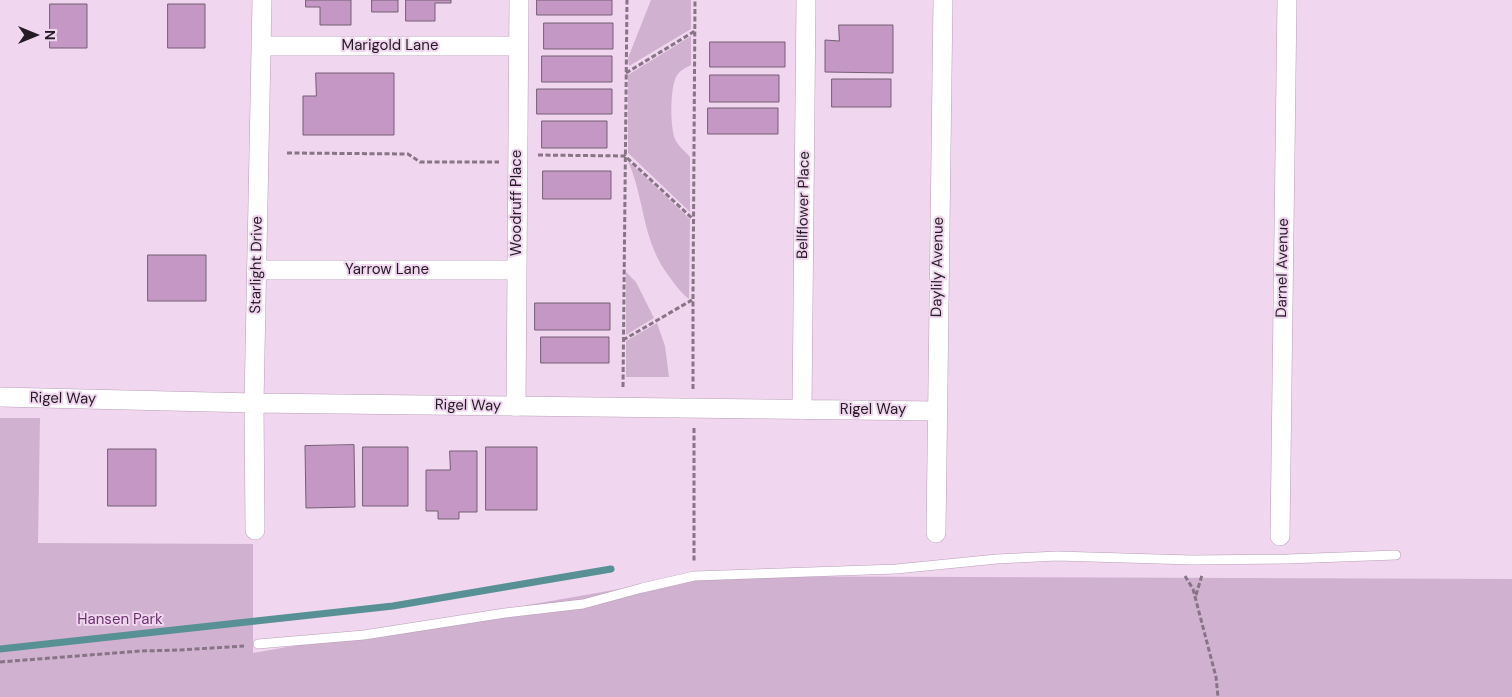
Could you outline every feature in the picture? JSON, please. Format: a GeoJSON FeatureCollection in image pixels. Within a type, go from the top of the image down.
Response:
{"type":"FeatureCollection","features":[{"type":"Feature","properties":{"kind":"street","name":"Starlight Drive"},"geometry":{"type":"LineString","coordinates":[[255,530],[254,403],[262,0]]}},
{"type":"Feature","properties":{"kind":"street","name":"Woodruff Place"},"geometry":{"type":"LineString","coordinates":[[516,407],[519,0]]}},
{"type":"Feature","properties":{"kind":"street","name":"Bellflower Place"},"geometry":{"type":"LineString","coordinates":[[802,410],[806,0]]}},
{"type":"Feature","properties":{"kind":"street","name":"Daylily Avenue"},"geometry":{"type":"LineString","coordinates":[[936,533],[936,410],[943,0]]}},
{"type":"Feature","properties":{"kind":"street","name":"Darnel Avenue"},"geometry":{"type":"LineString","coordinates":[[1280,536],[1287,0]]}},
{"type":"Feature","properties":{"kind":"street","name":"Marigold Lane"},"geometry":{"type":"LineString","coordinates":[[261,46],[518,46]]}},
{"type":"Feature","properties":{"kind":"street","name":"Yarrow Lane"},"geometry":{"type":"LineString","coordinates":[[256,270],[517,270]]}},
{"type":"Feature","properties":{"kind":"street","name":"Rigel Way"},"geometry":{"type":"LineString","coordinates":[[0,397],[516,407],[936,410]]}},
{"type":"Feature","properties":{"kind":"lane"},"geometry":{"type":"LineString","coordinates":[[258,644],[364,636],[505,613],[583,604],[694,576],[896,569],[997,559],[1057,556],[1192,560],[1396,555]]}},
{"type":"Feature","properties":{"kind":"path"},"geometry":{"type":"LineString","coordinates":[[623,408],[627,0]]}},
{"type":"Feature","properties":{"kind":"path"},"geometry":{"type":"LineString","coordinates":[[694,576],[692,299],[696,0]]}},
{"type":"Feature","properties":{"kind":"path"},"geometry":{"type":"LineString","coordinates":[[626,73],[695,31]]}},
{"type":"Feature","properties":{"kind":"path"},"geometry":{"type":"LineString","coordinates":[[623,340],[692,299]]}},
{"type":"Feature","properties":{"kind":"path"},"geometry":{"type":"LineString","coordinates":[[1195,598],[1217,683],[1218,697]]}},
{"type":"Feature","properties":{"kind":"path"},"geometry":{"type":"LineString","coordinates":[[0,662],[258,644]]}},
{"type":"Feature","properties":{"kind":"green space"},"geometry":{"type":"Polygon","coordinates":[[[651,0],[691,0],[691,29],[629,66],[628,58],[651,0]]]}},
{"type":"Feature","properties":{"kind":"green space"},"geometry":{"type":"Polygon","coordinates":[[[691,36],[691,65],[680,71],[676,77],[671,108],[675,139],[690,157],[690,212],[628,153],[628,75],[691,36]]]}},
{"type":"Feature","properties":{"kind":"green space"},"geometry":{"type":"Polygon","coordinates":[[[628,161],[690,219],[689,299],[661,265],[654,250],[634,176],[628,161]]]}},
{"type":"Feature","properties":{"kind":"green space"},"geometry":{"type":"Polygon","coordinates":[[[626,272],[636,282],[654,318],[626,335],[626,272]]]}},
{"type":"Feature","properties":{"kind":"green space"},"geometry":{"type":"Polygon","coordinates":[[[657,323],[665,346],[669,377],[626,377],[626,341],[657,323]]]}},
{"type":"Feature","properties":{"kind":"green space","name":"Hansen Park"},"geometry":{"type":"Polygon","coordinates":[[[0,418],[40,418],[38,543],[253,544],[253,653],[694,576],[1512,579],[1512,697],[0,697],[0,418]]]}},
{"type":"Feature","properties":{"kind":"building"},"geometry":{"type":"Polygon","coordinates":[[[306,0],[351,0],[351,25],[320,25],[320,7],[306,7],[306,0]]]}},
{"type":"Feature","properties":{"kind":"building"},"geometry":{"type":"Polygon","coordinates":[[[372,0],[398,0],[398,12],[372,12],[372,0]]]}},
{"type":"Feature","properties":{"kind":"building"},"geometry":{"type":"Polygon","coordinates":[[[406,0],[451,0],[451,3],[435,3],[435,21],[406,21],[406,0]]]}},
{"type":"Feature","properties":{"kind":"building"},"geometry":{"type":"Polygon","coordinates":[[[537,0],[612,0],[612,15],[537,15],[537,0]]]}},
{"type":"Feature","properties":{"kind":"building"},"geometry":{"type":"Polygon","coordinates":[[[50,4],[87,4],[87,48],[50,48],[50,4]]]}},
{"type":"Feature","properties":{"kind":"building"},"geometry":{"type":"Polygon","coordinates":[[[168,4],[205,4],[205,48],[168,48],[168,4]]]}},
{"type":"Feature","properties":{"kind":"building"},"geometry":{"type":"Polygon","coordinates":[[[544,23],[613,23],[613,49],[544,49],[544,23]]]}},
{"type":"Feature","properties":{"kind":"building"},"geometry":{"type":"Polygon","coordinates":[[[839,25],[893,25],[893,73],[825,72],[825,40],[839,41],[839,25]]]}},
{"type":"Feature","properties":{"kind":"building"},"geometry":{"type":"Polygon","coordinates":[[[710,42],[785,42],[785,67],[710,67],[710,42]]]}},
{"type":"Feature","properties":{"kind":"building"},"geometry":{"type":"Polygon","coordinates":[[[542,56],[612,56],[612,82],[542,82],[542,56]]]}},
{"type":"Feature","properties":{"kind":"building"},"geometry":{"type":"Polygon","coordinates":[[[316,73],[394,73],[394,135],[303,135],[303,96],[316,96],[316,73]]]}},
{"type":"Feature","properties":{"kind":"building"},"geometry":{"type":"Polygon","coordinates":[[[710,75],[779,75],[779,102],[710,102],[710,75]]]}},
{"type":"Feature","properties":{"kind":"building"},"geometry":{"type":"Polygon","coordinates":[[[832,79],[891,79],[891,107],[832,107],[832,79]]]}},
{"type":"Feature","properties":{"kind":"building"},"geometry":{"type":"Polygon","coordinates":[[[537,89],[612,89],[612,114],[537,114],[537,89]]]}},
{"type":"Feature","properties":{"kind":"building"},"geometry":{"type":"Polygon","coordinates":[[[708,108],[778,108],[778,134],[708,134],[708,108]]]}},
{"type":"Feature","properties":{"kind":"building"},"geometry":{"type":"Polygon","coordinates":[[[542,121],[607,121],[607,148],[542,148],[542,121]]]}},
{"type":"Feature","properties":{"kind":"building"},"geometry":{"type":"Polygon","coordinates":[[[543,171],[611,171],[611,199],[543,199],[543,171]]]}},
{"type":"Feature","properties":{"kind":"building"},"geometry":{"type":"Polygon","coordinates":[[[148,255],[206,255],[206,301],[148,301],[148,255]]]}},
{"type":"Feature","properties":{"kind":"building"},"geometry":{"type":"Polygon","coordinates":[[[535,303],[610,303],[610,330],[535,330],[535,303]]]}},
{"type":"Feature","properties":{"kind":"building"},"geometry":{"type":"Polygon","coordinates":[[[541,337],[609,337],[609,363],[541,363],[541,337]]]}},
{"type":"Feature","properties":{"kind":"building"},"geometry":{"type":"Polygon","coordinates":[[[354,445],[355,507],[306,508],[305,446],[354,445]]]}},
{"type":"Feature","properties":{"kind":"building"},"geometry":{"type":"Polygon","coordinates":[[[363,447],[408,447],[408,506],[363,506],[363,447]]]}},
{"type":"Feature","properties":{"kind":"building"},"geometry":{"type":"Polygon","coordinates":[[[486,447],[537,447],[537,510],[486,510],[486,447]]]}},
{"type":"Feature","properties":{"kind":"building"},"geometry":{"type":"Polygon","coordinates":[[[108,449],[156,449],[156,506],[108,506],[108,449]]]}},
{"type":"Feature","properties":{"kind":"building"},"geometry":{"type":"Polygon","coordinates":[[[450,451],[477,451],[477,512],[459,512],[459,519],[438,519],[438,511],[426,511],[426,470],[450,470],[450,451]]]}},
{"type":"Feature","properties":{"kind":"waterway"},"geometry":{"type":"LineString","coordinates":[[0,649],[393,606],[611,569]]}}]}
